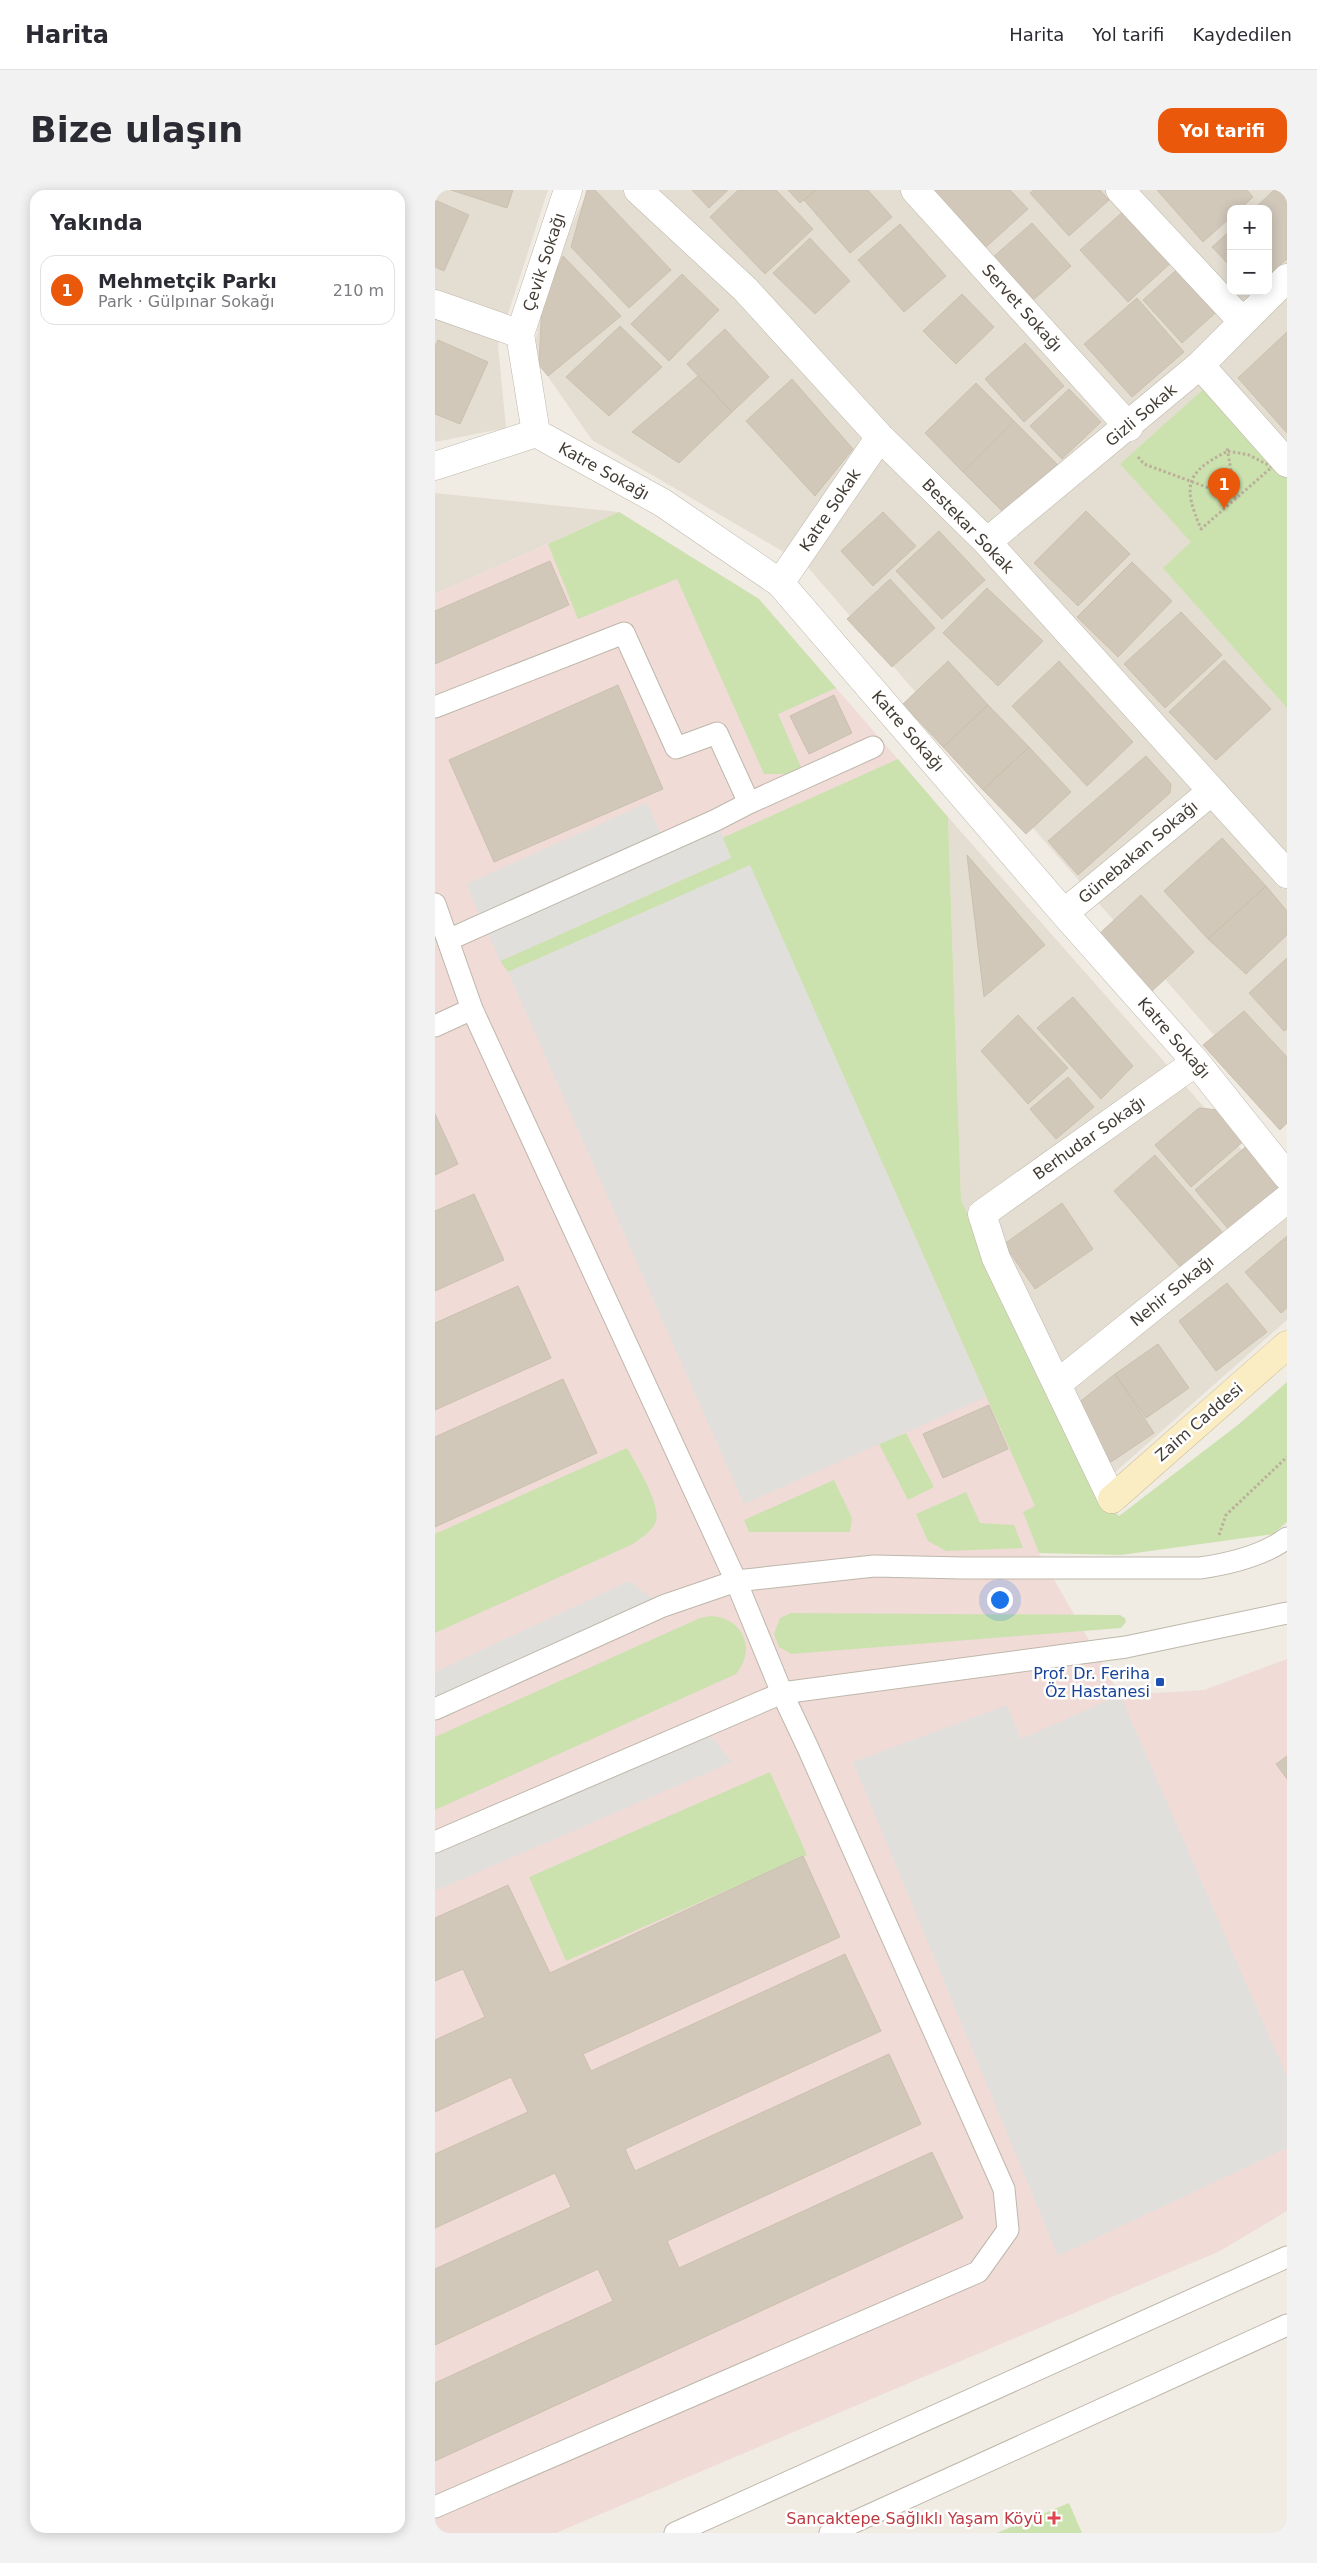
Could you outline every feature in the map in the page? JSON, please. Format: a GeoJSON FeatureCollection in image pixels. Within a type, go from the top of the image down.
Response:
{"type":"FeatureCollection","features":[{"type":"Feature","properties":{"kind":"street","name":"Çevik Sokağı"},"geometry":{"type":"LineString","coordinates":[[520,334],[568,190]]}},
{"type":"Feature","properties":{"kind":"street","name":"Bestekar Sokak"},"geometry":{"type":"LineString","coordinates":[[638,190],[745,289],[880,438],[987,542],[1287,874]]}},
{"type":"Feature","properties":{"kind":"street","name":"Servet Sokağı"},"geometry":{"type":"LineString","coordinates":[[915,190],[1123,431]]}},
{"type":"Feature","properties":{"kind":"street"},"geometry":{"type":"LineString","coordinates":[[1120,190],[1243,322]]}},
{"type":"Feature","properties":{"kind":"street","name":"Gizli Sokak"},"geometry":{"type":"LineString","coordinates":[[987,542],[1123,431],[1200,365],[1287,278]]}},
{"type":"Feature","properties":{"kind":"street"},"geometry":{"type":"LineString","coordinates":[[435,304],[520,334],[536,433],[435,466]]}},
{"type":"Feature","properties":{"kind":"street"},"geometry":{"type":"LineString","coordinates":[[1200,365],[1287,463]]}},
{"type":"Feature","properties":{"kind":"street","name":"Katre Sokağı"},"geometry":{"type":"LineString","coordinates":[[536,433],[663,504],[780,583],[1064,913],[1196,1062],[1287,1176]]}},
{"type":"Feature","properties":{"kind":"street","name":"Katre Sokak"},"geometry":{"type":"LineString","coordinates":[[780,583],[880,438]]}},
{"type":"Feature","properties":{"kind":"street","name":"Günebakan Sokağı"},"geometry":{"type":"LineString","coordinates":[[1064,913],[1212,791]]}},
{"type":"Feature","properties":{"kind":"street","name":"Berhudar Sokağı"},"geometry":{"type":"LineString","coordinates":[[1057,1384],[996,1258],[982,1214],[1196,1062]]}},
{"type":"Feature","properties":{"kind":"street","name":"Nehir Sokağı"},"geometry":{"type":"LineString","coordinates":[[1057,1384],[1287,1198]]}},
{"type":"Feature","properties":{"kind":"street","name":"Zaim Caddesi"},"geometry":{"type":"LineString","coordinates":[[1057,1384],[1112,1499],[1287,1345]]}},
{"type":"Feature","properties":{"kind":"lane"},"geometry":{"type":"LineString","coordinates":[[435,707],[624,632],[676,748],[717,733],[749,803]]}},
{"type":"Feature","properties":{"kind":"lane"},"geometry":{"type":"LineString","coordinates":[[448,940],[716,820],[749,803],[873,747]]}},
{"type":"Feature","properties":{"kind":"lane"},"geometry":{"type":"LineString","coordinates":[[435,904],[472,1010],[736,1581],[781,1692],[808,1748],[1004,2189],[1009,2230],[979,2272],[435,2507]]}},
{"type":"Feature","properties":{"kind":"lane"},"geometry":{"type":"LineString","coordinates":[[435,1026],[472,1010]]}},
{"type":"Feature","properties":{"kind":"lane"},"geometry":{"type":"LineString","coordinates":[[435,1709],[663,1606],[736,1581],[874,1566],[1200,1568],[1217,1565],[1277,1546],[1287,1538]]}},
{"type":"Feature","properties":{"kind":"lane"},"geometry":{"type":"LineString","coordinates":[[435,1842],[781,1692],[1126,1647],[1287,1614]]}},
{"type":"Feature","properties":{"kind":"lane"},"geometry":{"type":"LineString","coordinates":[[675,2533],[1287,2257]]}},
{"type":"Feature","properties":{"kind":"lane"},"geometry":{"type":"LineString","coordinates":[[829,2533],[1287,2325]]}},
{"type":"Feature","properties":{"kind":"path"},"geometry":{"type":"LineString","coordinates":[[1123,431],[1144,464],[1236,498]]}},
{"type":"Feature","properties":{"kind":"path"},"geometry":{"type":"LineString","coordinates":[[1227,443],[1236,498]]}},
{"type":"Feature","properties":{"kind":"path"},"geometry":{"type":"LineString","coordinates":[[1228,451],[1249,456],[1272,467],[1201,529],[1189,502],[1191,480],[1205,463],[1228,451]]}},
{"type":"Feature","properties":{"kind":"path"},"geometry":{"type":"LineString","coordinates":[[1200,1568],[1213,1552],[1226,1516],[1287,1457]]}},
{"type":"Feature","properties":{"kind":"shaded area"},"geometry":{"type":"Polygon","coordinates":[[[435,190],[548,190],[498,345],[506,428],[435,442],[435,190]]]}},
{"type":"Feature","properties":{"kind":"shaded area"},"geometry":{"type":"Polygon","coordinates":[[[589,190],[1287,190],[1287,1119],[806,565],[592,440],[533,355],[548,272],[589,190]]]}},
{"type":"Feature","properties":{"kind":"shaded area"},"geometry":{"type":"Polygon","coordinates":[[[435,493],[619,512],[435,594],[435,493]]]}},
{"type":"Feature","properties":{"kind":"shaded area"},"geometry":{"type":"Polygon","coordinates":[[[619,512],[759,599],[948,817],[961,1200],[1094,1491],[1039,1553],[1120,1695],[1204,1690],[1287,1659],[1287,2211],[1220,2251],[556,2533],[435,2533],[435,594],[619,512]]]}},
{"type":"Feature","properties":{"kind":"shaded area"},"geometry":{"type":"Polygon","coordinates":[[[647,803],[665,843],[716,820],[731,858],[500,961],[466,884],[647,803]]]}},
{"type":"Feature","properties":{"kind":"shaded area"},"geometry":{"type":"Polygon","coordinates":[[[948,817],[1287,1201],[1287,1320],[1094,1491],[961,1200],[948,817]]]}},
{"type":"Feature","properties":{"kind":"shaded area"},"geometry":{"type":"Polygon","coordinates":[[[750,865],[986,1397],[744,1504],[508,972],[750,865]]]}},
{"type":"Feature","properties":{"kind":"shaded area"},"geometry":{"type":"Polygon","coordinates":[[[629,1581],[663,1606],[435,1709],[435,1672],[629,1581]]]}},
{"type":"Feature","properties":{"kind":"shaded area"},"geometry":{"type":"Polygon","coordinates":[[[1120,1695],[1287,2077],[1287,2148],[1058,2256],[853,1762],[1007,1705],[1021,1739],[1120,1695]]]}},
{"type":"Feature","properties":{"kind":"shaded area"},"geometry":{"type":"Polygon","coordinates":[[[702,1726],[732,1762],[435,1891],[435,1842],[702,1726]]]}},
{"type":"Feature","properties":{"kind":"green space"},"geometry":{"type":"Polygon","coordinates":[[[1207,386],[1287,476],[1287,708],[1163,568],[1191,542],[1120,464],[1207,386]]]}},
{"type":"Feature","properties":{"kind":"green space"},"geometry":{"type":"Polygon","coordinates":[[[619,512],[759,599],[836,688],[778,714],[801,767],[790,774],[764,774],[677,579],[578,619],[548,544],[619,512]]]}},
{"type":"Feature","properties":{"kind":"green space"},"geometry":{"type":"Polygon","coordinates":[[[898,759],[948,817],[961,1200],[1094,1491],[1119,1516],[1239,1424],[1287,1382],[1287,1522],[1273,1534],[1121,1555],[1039,1553],[1023,1512],[1035,1506],[750,866],[508,972],[500,961],[731,858],[722,838],[898,759]]]}},
{"type":"Feature","properties":{"kind":"green space"},"geometry":{"type":"Polygon","coordinates":[[[906,1433],[934,1487],[908,1500],[879,1444],[906,1433]]]}},
{"type":"Feature","properties":{"kind":"green space"},"geometry":{"type":"Polygon","coordinates":[[[627,1448],[647,1484],[655,1505],[656,1521],[650,1531],[633,1544],[435,1633],[435,1534],[627,1448]]]}},
{"type":"Feature","properties":{"kind":"green space"},"geometry":{"type":"Polygon","coordinates":[[[834,1480],[852,1518],[850,1532],[749,1532],[744,1520],[834,1480]]]}},
{"type":"Feature","properties":{"kind":"green space"},"geometry":{"type":"Polygon","coordinates":[[[966,1492],[980,1523],[1014,1525],[1023,1548],[946,1551],[928,1541],[916,1514],[966,1492]]]}},
{"type":"Feature","properties":{"kind":"green space"},"geometry":{"type":"Polygon","coordinates":[[[791,1613],[1120,1615],[1125,1618],[1126,1622],[1121,1628],[791,1654],[779,1647],[774,1634],[780,1618],[791,1613]]]}},
{"type":"Feature","properties":{"kind":"green space"},"geometry":{"type":"Polygon","coordinates":[[[711,1616],[731,1622],[739,1629],[743,1636],[746,1645],[745,1655],[736,1674],[435,1810],[435,1737],[700,1618],[711,1616]]]}},
{"type":"Feature","properties":{"kind":"green space"},"geometry":{"type":"Polygon","coordinates":[[[770,1772],[807,1855],[566,1961],[529,1877],[770,1772]]]}},
{"type":"Feature","properties":{"kind":"green space","name":"Sancaktepe Sağlıklı Yaşam Köyü"},"geometry":{"type":"Polygon","coordinates":[[[1069,2503],[1082,2533],[997,2533],[1069,2503]]]}},
{"type":"Feature","properties":{"kind":"building"},"geometry":{"type":"Polygon","coordinates":[[[451,190],[513,190],[507,208],[451,190]]]}},
{"type":"Feature","properties":{"kind":"building"},"geometry":{"type":"Polygon","coordinates":[[[587,190],[595,190],[671,270],[629,308],[571,247],[587,190]]]}},
{"type":"Feature","properties":{"kind":"building"},"geometry":{"type":"Polygon","coordinates":[[[692,190],[728,190],[709,208],[692,190]]]}},
{"type":"Feature","properties":{"kind":"building"},"geometry":{"type":"Polygon","coordinates":[[[738,190],[776,190],[813,229],[765,274],[710,217],[738,190]]]}},
{"type":"Feature","properties":{"kind":"building"},"geometry":{"type":"Polygon","coordinates":[[[788,190],[816,190],[800,203],[788,190]]]}},
{"type":"Feature","properties":{"kind":"building"},"geometry":{"type":"Polygon","coordinates":[[[816,190],[868,190],[892,217],[850,253],[804,200],[816,190]]]}},
{"type":"Feature","properties":{"kind":"building"},"geometry":{"type":"Polygon","coordinates":[[[933,190],[1010,190],[1028,209],[986,247],[933,190]]]}},
{"type":"Feature","properties":{"kind":"building"},"geometry":{"type":"Polygon","coordinates":[[[1034,190],[1100,190],[1109,200],[1069,236],[1030,193],[1034,190]]]}},
{"type":"Feature","properties":{"kind":"building"},"geometry":{"type":"Polygon","coordinates":[[[1157,190],[1247,190],[1253,197],[1244,205],[1227,205],[1227,221],[1203,242],[1157,190]]]}},
{"type":"Feature","properties":{"kind":"building"},"geometry":{"type":"Polygon","coordinates":[[[1274,190],[1287,190],[1287,259],[1272,272],[1272,205],[1258,205],[1274,190]]]}},
{"type":"Feature","properties":{"kind":"building"},"geometry":{"type":"Polygon","coordinates":[[[435,200],[469,215],[444,271],[435,267],[435,200]]]}},
{"type":"Feature","properties":{"kind":"building"},"geometry":{"type":"Polygon","coordinates":[[[1127,208],[1174,260],[1128,302],[1080,250],[1127,208]]]}},
{"type":"Feature","properties":{"kind":"building"},"geometry":{"type":"Polygon","coordinates":[[[1032,223],[1071,266],[1031,302],[992,258],[1032,223]]]}},
{"type":"Feature","properties":{"kind":"building"},"geometry":{"type":"Polygon","coordinates":[[[900,224],[946,276],[904,312],[858,260],[900,224]]]}},
{"type":"Feature","properties":{"kind":"building"},"geometry":{"type":"Polygon","coordinates":[[[1227,234],[1227,263],[1212,247],[1227,234]]]}},
{"type":"Feature","properties":{"kind":"building"},"geometry":{"type":"Polygon","coordinates":[[[810,238],[850,281],[815,314],[773,273],[810,238]]]}},
{"type":"Feature","properties":{"kind":"building"},"geometry":{"type":"Polygon","coordinates":[[[563,256],[621,316],[548,376],[539,365],[542,304],[563,256]]]}},
{"type":"Feature","properties":{"kind":"building"},"geometry":{"type":"Polygon","coordinates":[[[1183,264],[1222,307],[1182,343],[1143,300],[1183,264]]]}},
{"type":"Feature","properties":{"kind":"building"},"geometry":{"type":"Polygon","coordinates":[[[682,274],[719,310],[669,361],[631,324],[682,274]]]}},
{"type":"Feature","properties":{"kind":"building"},"geometry":{"type":"Polygon","coordinates":[[[962,294],[994,327],[956,364],[923,331],[962,294]]]}},
{"type":"Feature","properties":{"kind":"building"},"geometry":{"type":"Polygon","coordinates":[[[1137,298],[1184,352],[1132,397],[1084,344],[1137,298]]]}},
{"type":"Feature","properties":{"kind":"building"},"geometry":{"type":"Polygon","coordinates":[[[620,326],[662,367],[609,416],[566,377],[620,326]]]}},
{"type":"Feature","properties":{"kind":"building"},"geometry":{"type":"Polygon","coordinates":[[[725,329],[769,377],[732,412],[687,364],[725,329]]]}},
{"type":"Feature","properties":{"kind":"building"},"geometry":{"type":"Polygon","coordinates":[[[1287,332],[1287,433],[1238,378],[1287,332]]]}},
{"type":"Feature","properties":{"kind":"building"},"geometry":{"type":"Polygon","coordinates":[[[438,340],[488,362],[460,424],[435,414],[435,347],[438,340]]]}},
{"type":"Feature","properties":{"kind":"building"},"geometry":{"type":"Polygon","coordinates":[[[1025,343],[1064,386],[1024,422],[985,379],[1025,343]]]}},
{"type":"Feature","properties":{"kind":"building"},"geometry":{"type":"Polygon","coordinates":[[[698,376],[732,412],[679,463],[632,432],[698,376]]]}},
{"type":"Feature","properties":{"kind":"building"},"geometry":{"type":"Polygon","coordinates":[[[792,379],[853,449],[815,496],[746,421],[792,379]]]}},
{"type":"Feature","properties":{"kind":"building"},"geometry":{"type":"Polygon","coordinates":[[[976,383],[1014,421],[963,472],[925,433],[976,383]]]}},
{"type":"Feature","properties":{"kind":"building"},"geometry":{"type":"Polygon","coordinates":[[[1069,389],[1101,422],[1062,459],[1030,426],[1069,389]]]}},
{"type":"Feature","properties":{"kind":"building"},"geometry":{"type":"Polygon","coordinates":[[[1014,421],[1058,465],[1006,515],[963,472],[1014,421]]]}},
{"type":"Feature","properties":{"kind":"building"},"geometry":{"type":"Polygon","coordinates":[[[1086,511],[1130,554],[1078,606],[1034,563],[1086,511]]]}},
{"type":"Feature","properties":{"kind":"building"},"geometry":{"type":"Polygon","coordinates":[[[883,512],[916,546],[873,586],[841,551],[883,512]]]}},
{"type":"Feature","properties":{"kind":"building"},"geometry":{"type":"Polygon","coordinates":[[[939,531],[985,580],[942,619],[896,571],[939,531]]]}},
{"type":"Feature","properties":{"kind":"building"},"geometry":{"type":"Polygon","coordinates":[[[550,561],[569,605],[435,664],[435,611],[550,561]]]}},
{"type":"Feature","properties":{"kind":"building"},"geometry":{"type":"Polygon","coordinates":[[[1132,562],[1172,601],[1118,657],[1077,617],[1132,562]]]}},
{"type":"Feature","properties":{"kind":"building"},"geometry":{"type":"Polygon","coordinates":[[[890,579],[935,628],[892,667],[847,619],[890,579]]]}},
{"type":"Feature","properties":{"kind":"building"},"geometry":{"type":"Polygon","coordinates":[[[987,588],[1043,641],[998,686],[943,633],[987,588]]]}},
{"type":"Feature","properties":{"kind":"building"},"geometry":{"type":"Polygon","coordinates":[[[1181,612],[1222,655],[1165,708],[1124,664],[1181,612]]]}},
{"type":"Feature","properties":{"kind":"building"},"geometry":{"type":"Polygon","coordinates":[[[1224,660],[1271,709],[1216,760],[1169,712],[1224,660]]]}},
{"type":"Feature","properties":{"kind":"building"},"geometry":{"type":"Polygon","coordinates":[[[948,661],[988,705],[943,747],[903,704],[948,661]]]}},
{"type":"Feature","properties":{"kind":"building"},"geometry":{"type":"Polygon","coordinates":[[[1059,661],[1133,742],[1087,786],[1012,706],[1059,661]]]}},
{"type":"Feature","properties":{"kind":"building"},"geometry":{"type":"Polygon","coordinates":[[[618,685],[663,789],[494,862],[449,760],[618,685]]]}},
{"type":"Feature","properties":{"kind":"building"},"geometry":{"type":"Polygon","coordinates":[[[834,695],[852,733],[809,754],[790,716],[834,695]]]}},
{"type":"Feature","properties":{"kind":"building"},"geometry":{"type":"Polygon","coordinates":[[[988,705],[1029,747],[983,790],[943,747],[988,705]]]}},
{"type":"Feature","properties":{"kind":"building"},"geometry":{"type":"Polygon","coordinates":[[[1029,747],[1071,792],[1026,834],[983,790],[1029,747]]]}},
{"type":"Feature","properties":{"kind":"building"},"geometry":{"type":"Polygon","coordinates":[[[1146,756],[1171,784],[1170,793],[1078,875],[1048,841],[1146,756]]]}},
{"type":"Feature","properties":{"kind":"building"},"geometry":{"type":"Polygon","coordinates":[[[1222,838],[1266,886],[1208,939],[1164,891],[1222,838]]]}},
{"type":"Feature","properties":{"kind":"building"},"geometry":{"type":"Polygon","coordinates":[[[967,855],[1045,945],[984,997],[967,855]]]}},
{"type":"Feature","properties":{"kind":"building"},"geometry":{"type":"Polygon","coordinates":[[[1266,886],[1287,911],[1287,935],[1246,974],[1208,939],[1266,886]]]}},
{"type":"Feature","properties":{"kind":"building"},"geometry":{"type":"Polygon","coordinates":[[[1141,895],[1194,952],[1151,992],[1098,935],[1141,895]]]}},
{"type":"Feature","properties":{"kind":"building"},"geometry":{"type":"Polygon","coordinates":[[[1287,958],[1287,1029],[1284,1031],[1249,993],[1287,958]]]}},
{"type":"Feature","properties":{"kind":"building"},"geometry":{"type":"Polygon","coordinates":[[[1073,997],[1133,1066],[1101,1099],[1037,1028],[1073,997]]]}},
{"type":"Feature","properties":{"kind":"building"},"geometry":{"type":"Polygon","coordinates":[[[1244,1011],[1287,1057],[1287,1123],[1280,1130],[1203,1045],[1244,1011]]]}},
{"type":"Feature","properties":{"kind":"building"},"geometry":{"type":"Polygon","coordinates":[[[1018,1015],[1068,1068],[1028,1104],[981,1051],[1018,1015]]]}},
{"type":"Feature","properties":{"kind":"building"},"geometry":{"type":"Polygon","coordinates":[[[1068,1077],[1094,1107],[1056,1139],[1030,1109],[1068,1077]]]}},
{"type":"Feature","properties":{"kind":"building"},"geometry":{"type":"Polygon","coordinates":[[[1199,1108],[1218,1110],[1245,1140],[1191,1187],[1155,1145],[1199,1108]]]}},
{"type":"Feature","properties":{"kind":"building"},"geometry":{"type":"Polygon","coordinates":[[[435,1114],[458,1164],[435,1175],[435,1114]]]}},
{"type":"Feature","properties":{"kind":"building"},"geometry":{"type":"Polygon","coordinates":[[[1249,1144],[1284,1185],[1231,1232],[1195,1190],[1249,1144]]]}},
{"type":"Feature","properties":{"kind":"building"},"geometry":{"type":"Polygon","coordinates":[[[1155,1155],[1223,1233],[1182,1269],[1114,1191],[1155,1155]]]}},
{"type":"Feature","properties":{"kind":"building"},"geometry":{"type":"Polygon","coordinates":[[[474,1194],[504,1260],[435,1291],[435,1211],[474,1194]]]}},
{"type":"Feature","properties":{"kind":"building"},"geometry":{"type":"Polygon","coordinates":[[[1062,1203],[1093,1249],[1035,1289],[1004,1244],[1062,1203]]]}},
{"type":"Feature","properties":{"kind":"building"},"geometry":{"type":"Polygon","coordinates":[[[1287,1236],[1287,1308],[1281,1313],[1245,1272],[1287,1236]]]}},
{"type":"Feature","properties":{"kind":"building"},"geometry":{"type":"Polygon","coordinates":[[[1227,1283],[1267,1332],[1216,1371],[1179,1321],[1227,1283]]]}},
{"type":"Feature","properties":{"kind":"building"},"geometry":{"type":"Polygon","coordinates":[[[518,1286],[551,1358],[435,1410],[435,1323],[518,1286]]]}},
{"type":"Feature","properties":{"kind":"building"},"geometry":{"type":"Polygon","coordinates":[[[1158,1344],[1189,1388],[1146,1418],[1115,1374],[1158,1344]]]}},
{"type":"Feature","properties":{"kind":"building"},"geometry":{"type":"Polygon","coordinates":[[[1115,1374],[1154,1433],[1111,1462],[1077,1404],[1115,1374]]]}},
{"type":"Feature","properties":{"kind":"building"},"geometry":{"type":"Polygon","coordinates":[[[563,1379],[597,1453],[435,1527],[435,1437],[563,1379]]]}},
{"type":"Feature","properties":{"kind":"building"},"geometry":{"type":"Polygon","coordinates":[[[989,1405],[1008,1449],[943,1478],[923,1434],[989,1405]]]}},
{"type":"Feature","properties":{"kind":"building"},"geometry":{"type":"Polygon","coordinates":[[[1287,1756],[1287,1779],[1276,1764],[1287,1756]]]}},
{"type":"Feature","properties":{"kind":"building"},"geometry":{"type":"Polygon","coordinates":[[[803,1856],[840,1937],[583,2054],[591,2071],[845,1954],[881,2031],[625,2149],[635,2171],[889,2054],[921,2124],[667,2241],[679,2268],[932,2152],[963,2218],[435,2461],[435,2383],[613,2301],[598,2269],[435,2345],[435,2269],[571,2207],[555,2173],[435,2228],[435,2154],[528,2112],[511,2077],[435,2112],[435,2040],[485,2017],[463,1969],[435,1981],[435,1918],[508,1885],[550,1973],[803,1856]]]}},
{"type":"Feature","properties":{"kind":"place","name":"Mehmetçik Parkı"},"geometry":{"type":"Point","coordinates":[1224,509]}},
{"type":"Feature","properties":{"kind":"place","name":"Prof. Dr. Feriha Öz Hastanesi"},"geometry":{"type":"Point","coordinates":[1160,1682]}},
{"type":"Feature","properties":{"kind":"place","name":"Sancaktepe Sağlıklı Yaşam Köyü"},"geometry":{"type":"Point","coordinates":[1054,2518]}}]}
